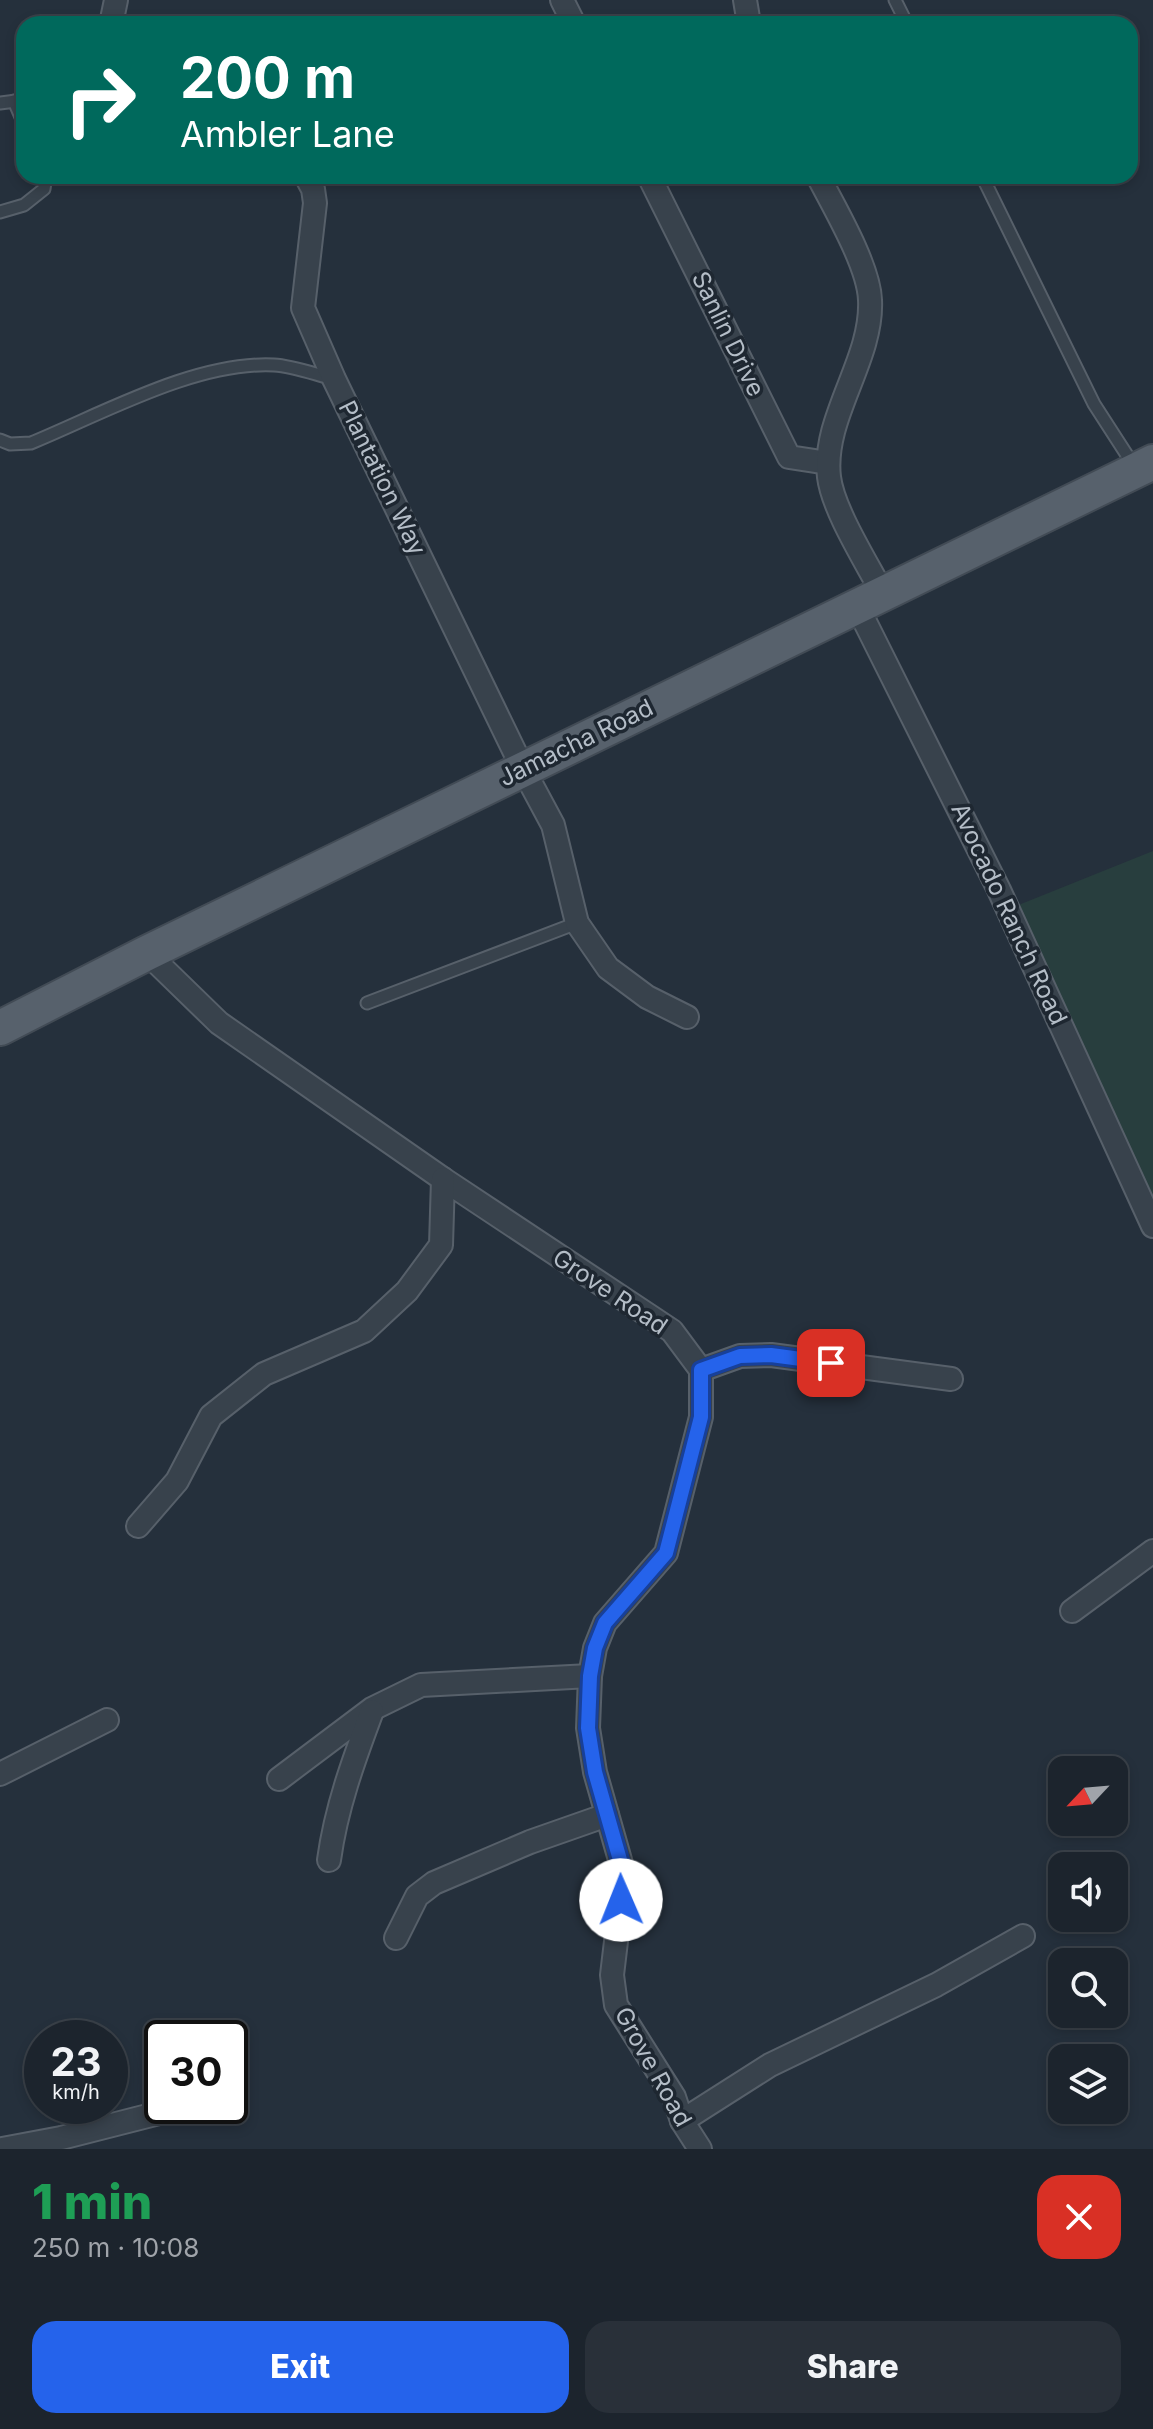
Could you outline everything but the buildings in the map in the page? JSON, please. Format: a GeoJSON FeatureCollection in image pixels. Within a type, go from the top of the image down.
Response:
{"type":"FeatureCollection","features":[{"type":"Feature","properties":{"kind":"main road","name":"Jamacha Road"},"geometry":{"type":"LineString","coordinates":[[9,1024],[147,953],[1145,466]]}},
{"type":"Feature","properties":{"kind":"street","name":"Plantation Way"},"geometry":{"type":"LineString","coordinates":[[310,184],[315,203],[303,308],[334,379],[553,825],[577,923]]}},
{"type":"Feature","properties":{"kind":"street","name":"Sanlin Drive"},"geometry":{"type":"LineString","coordinates":[[653,184],[789,457],[828,463]]}},
{"type":"Feature","properties":{"kind":"street"},"geometry":{"type":"LineString","coordinates":[[822,184],[864,272],[871,298],[868,332],[837,423],[828,463]]}},
{"type":"Feature","properties":{"kind":"street","name":"Avocado Ranch Road"},"geometry":{"type":"LineString","coordinates":[[828,463],[829,481],[870,600],[1153,1226]]}},
{"type":"Feature","properties":{"kind":"street"},"geometry":{"type":"LineString","coordinates":[[577,923],[608,968],[647,997],[687,1017]]}},
{"type":"Feature","properties":{"kind":"street","name":"Grove Road"},"geometry":{"type":"LineString","coordinates":[[147,953],[219,1023],[443,1179],[672,1331],[701,1370],[701,1417],[666,1553],[605,1623],[595,1648],[590,1676],[588,1728],[595,1772],[624,1874],[612,1975],[616,2005],[674,2097],[682,2121],[700,2149]]}},
{"type":"Feature","properties":{"kind":"street"},"geometry":{"type":"LineString","coordinates":[[138,1526],[177,1481],[211,1416],[264,1374],[364,1331],[407,1291],[441,1245],[443,1179]]}},
{"type":"Feature","properties":{"kind":"street"},"geometry":{"type":"LineString","coordinates":[[701,1370],[740,1356],[771,1355],[951,1379]]}},
{"type":"Feature","properties":{"kind":"street"},"geometry":{"type":"LineString","coordinates":[[1072,1611],[1153,1551]]}},
{"type":"Feature","properties":{"kind":"street"},"geometry":{"type":"LineString","coordinates":[[279,1779],[372,1709],[403,1691],[421,1685],[590,1676]]}},
{"type":"Feature","properties":{"kind":"street"},"geometry":{"type":"LineString","coordinates":[[329,1860],[341,1803],[372,1709]]}},
{"type":"Feature","properties":{"kind":"street"},"geometry":{"type":"LineString","coordinates":[[0,1774],[107,1720]]}},
{"type":"Feature","properties":{"kind":"street"},"geometry":{"type":"LineString","coordinates":[[396,1938],[417,1896],[434,1883],[530,1842],[607,1815]]}},
{"type":"Feature","properties":{"kind":"street"},"geometry":{"type":"LineString","coordinates":[[682,2121],[770,2065],[936,1985],[1023,1936]]}},
{"type":"Feature","properties":{"kind":"street"},"geometry":{"type":"LineString","coordinates":[[2,2149],[144,2117]]}},
{"type":"Feature","properties":{"kind":"lane"},"geometry":{"type":"LineString","coordinates":[[0,212],[24,205],[44,189],[45,184]]}},
{"type":"Feature","properties":{"kind":"lane"},"geometry":{"type":"LineString","coordinates":[[986,184],[1094,404],[1145,466]]}},
{"type":"Feature","properties":{"kind":"lane"},"geometry":{"type":"LineString","coordinates":[[0,441],[31,443],[185,379],[243,366],[276,365],[334,379]]}},
{"type":"Feature","properties":{"kind":"lane"},"geometry":{"type":"LineString","coordinates":[[367,1003],[577,923]]}},
{"type":"Feature","properties":{"kind":"green space"},"geometry":{"type":"Polygon","coordinates":[[[1153,851],[1153,1196],[1011,908],[1153,851]]]}},
{"type":"Feature","properties":{"kind":"route"},"geometry":{"type":"LineString","coordinates":[[621,1900],[624,1874],[595,1772],[588,1728],[590,1676],[595,1648],[605,1623],[666,1553],[701,1417],[701,1370],[740,1356],[771,1355],[831,1363]]}}]}
